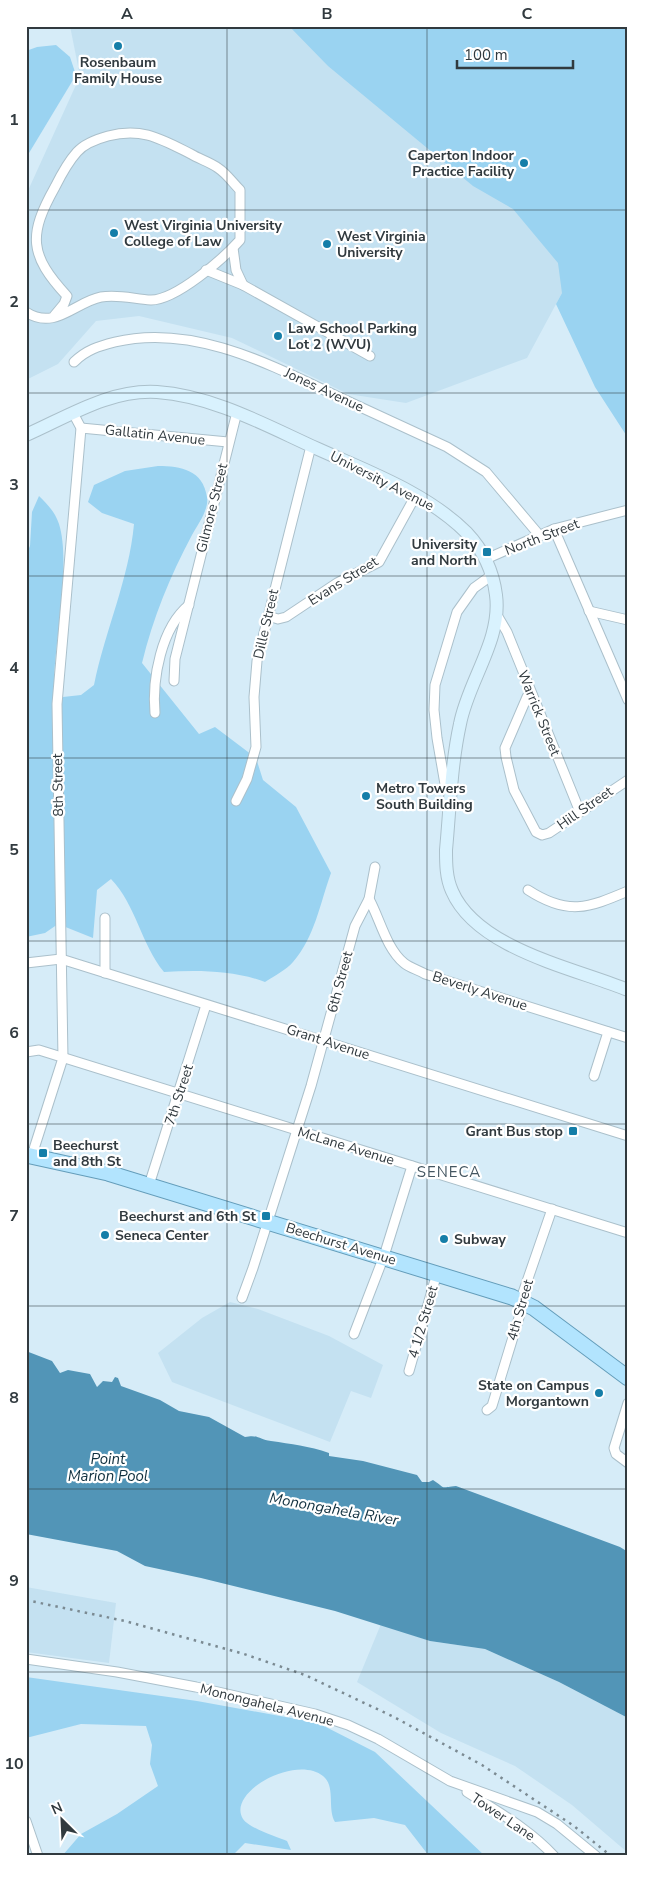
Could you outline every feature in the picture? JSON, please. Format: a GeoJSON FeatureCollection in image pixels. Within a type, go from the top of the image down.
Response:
{"type":"FeatureCollection","features":[{"type":"Feature","properties":{"kind":"main road","name":"Beechurst Avenue"},"geometry":{"type":"LineString","coordinates":[[29,1155],[108,1172],[384,1256],[522,1302],[534,1308],[628,1378]]}},
{"type":"Feature","properties":{"kind":"street"},"geometry":{"type":"LineString","coordinates":[[26,312],[32,316],[43,318],[61,317],[100,297],[120,296],[153,300],[166,296],[189,284],[240,240],[240,190],[219,168],[154,136],[136,132],[99,138],[78,151],[55,187],[39,221],[36,235],[40,260],[44,268],[67,296],[64,304],[54,316]]}},
{"type":"Feature","properties":{"kind":"street"},"geometry":{"type":"LineString","coordinates":[[233,248],[236,270],[243,285]]}},
{"type":"Feature","properties":{"kind":"street"},"geometry":{"type":"LineString","coordinates":[[206,270],[243,285],[370,356]]}},
{"type":"Feature","properties":{"kind":"street","name":"Jones Avenue"},"geometry":{"type":"LineString","coordinates":[[74,362],[93,348],[135,337],[147,336],[205,344],[264,362],[447,447],[473,462],[486,472],[540,536]]}},
{"type":"Feature","properties":{"kind":"street","name":"University Avenue"},"geometry":{"type":"LineString","coordinates":[[26,435],[73,412],[131,394],[156,392],[181,395],[237,412],[416,495],[437,508],[466,533],[486,560],[492,575],[497,615],[460,723],[446,850],[446,869],[451,890],[476,924],[511,946],[628,990]]}},
{"type":"Feature","properties":{"kind":"street"},"geometry":{"type":"LineString","coordinates":[[73,412],[81,428]]}},
{"type":"Feature","properties":{"kind":"street","name":"Gilmore Street"},"geometry":{"type":"LineString","coordinates":[[174,681],[175,659],[237,412]]}},
{"type":"Feature","properties":{"kind":"street","name":"Gallatin Avenue"},"geometry":{"type":"LineString","coordinates":[[81,428],[228,442]]}},
{"type":"Feature","properties":{"kind":"street","name":"8th Street"},"geometry":{"type":"LineString","coordinates":[[29,1155],[63,1058],[57,704],[81,428]]}},
{"type":"Feature","properties":{"kind":"street","name":"Dille Street"},"geometry":{"type":"LineString","coordinates":[[236,802],[247,779],[256,747],[255,672],[311,446]]}},
{"type":"Feature","properties":{"kind":"street","name":"Evans Street"},"geometry":{"type":"LineString","coordinates":[[268,616],[278,619],[286,617],[337,583],[379,562],[416,495]]}},
{"type":"Feature","properties":{"kind":"street","name":"North Street"},"geometry":{"type":"LineString","coordinates":[[486,560],[554,529],[628,510]]}},
{"type":"Feature","properties":{"kind":"street"},"geometry":{"type":"LineString","coordinates":[[554,529],[628,700]]}},
{"type":"Feature","properties":{"kind":"street"},"geometry":{"type":"LineString","coordinates":[[452,791],[446,790],[444,786],[434,710],[435,685],[452,628],[464,600],[474,588],[492,575]]}},
{"type":"Feature","properties":{"kind":"street","name":"Gilmore Street"},"geometry":{"type":"LineString","coordinates":[[156,713],[154,686],[160,657],[176,620],[189,605]]}},
{"type":"Feature","properties":{"kind":"street"},"geometry":{"type":"LineString","coordinates":[[589,611],[628,620]]}},
{"type":"Feature","properties":{"kind":"street","name":"Warrick Street"},"geometry":{"type":"LineString","coordinates":[[497,615],[507,632],[580,812]]}},
{"type":"Feature","properties":{"kind":"street","name":"Hill Street"},"geometry":{"type":"LineString","coordinates":[[531,693],[527,697],[509,738],[506,757],[514,790],[531,824],[542,835],[549,833],[628,780]]}},
{"type":"Feature","properties":{"kind":"street","name":"6th Street"},"geometry":{"type":"LineString","coordinates":[[242,1298],[296,1130],[355,926],[368,899],[375,867]]}},
{"type":"Feature","properties":{"kind":"street"},"geometry":{"type":"LineString","coordinates":[[528,890],[537,896],[573,909],[590,906],[628,891]]}},
{"type":"Feature","properties":{"kind":"street","name":"Beverly Avenue"},"geometry":{"type":"LineString","coordinates":[[368,899],[397,956],[406,964],[425,974],[628,1038]]}},
{"type":"Feature","properties":{"kind":"street"},"geometry":{"type":"LineString","coordinates":[[105,918],[105,973]]}},
{"type":"Feature","properties":{"kind":"street","name":"Grant Avenue"},"geometry":{"type":"LineString","coordinates":[[26,963],[61,959],[628,1136]]}},
{"type":"Feature","properties":{"kind":"street","name":"7th Street"},"geometry":{"type":"LineString","coordinates":[[149,1185],[206,1005]]}},
{"type":"Feature","properties":{"kind":"street"},"geometry":{"type":"LineString","coordinates":[[594,1076],[608,1032]]}},
{"type":"Feature","properties":{"kind":"street","name":"McLane Avenue"},"geometry":{"type":"LineString","coordinates":[[26,1052],[39,1050],[628,1233]]}},
{"type":"Feature","properties":{"kind":"street"},"geometry":{"type":"LineString","coordinates":[[354,1334],[384,1256],[412,1166]]}},
{"type":"Feature","properties":{"kind":"street","name":"4th Street"},"geometry":{"type":"LineString","coordinates":[[487,1410],[492,1406],[523,1293],[552,1209]]}},
{"type":"Feature","properties":{"kind":"street","name":"4 1/2 Street"},"geometry":{"type":"LineString","coordinates":[[409,1371],[437,1273]]}},
{"type":"Feature","properties":{"kind":"street"},"geometry":{"type":"LineString","coordinates":[[628,1403],[614,1448],[616,1454],[628,1463]]}},
{"type":"Feature","properties":{"kind":"street","name":"Monongahela Avenue"},"geometry":{"type":"LineString","coordinates":[[26,1660],[126,1674],[314,1714],[348,1725],[378,1739],[450,1782],[537,1812],[557,1824],[596,1856]]}},
{"type":"Feature","properties":{"kind":"street","name":"Tower Lane"},"geometry":{"type":"LineString","coordinates":[[450,1782],[510,1818],[531,1833],[554,1856]]}},
{"type":"Feature","properties":{"kind":"street"},"geometry":{"type":"LineString","coordinates":[[26,1820],[30,1839],[38,1856]]}},
{"type":"Feature","properties":{"kind":"shaded area","name":"West Virginia University"},"geometry":{"type":"Polygon","coordinates":[[[70,26],[628,26],[562,293],[527,358],[406,403],[348,394],[232,338],[139,316],[96,321],[58,364],[26,380],[26,195],[80,76],[70,26]]]}},
{"type":"Feature","properties":{"kind":"shaded area"},"geometry":{"type":"Polygon","coordinates":[[[289,26],[628,26],[628,438],[595,387],[556,304],[562,293],[558,263],[513,209],[473,186],[328,66],[289,26]]]}},
{"type":"Feature","properties":{"kind":"shaded area"},"geometry":{"type":"Polygon","coordinates":[[[56,45],[70,57],[76,75],[26,158],[26,51],[37,47],[56,45]]]}},
{"type":"Feature","properties":{"kind":"shaded area"},"geometry":{"type":"Polygon","coordinates":[[[158,466],[175,467],[190,471],[196,475],[205,488],[207,502],[202,517],[169,582],[151,630],[142,663],[199,734],[215,727],[256,758],[263,780],[296,807],[331,873],[307,942],[287,968],[265,982],[228,973],[164,972],[156,961],[127,901],[111,879],[97,890],[93,938],[58,924],[45,933],[26,937],[26,554],[30,546],[32,512],[39,496],[53,512],[59,524],[62,540],[63,580],[54,682],[63,697],[81,695],[94,685],[127,565],[134,524],[102,513],[88,502],[94,485],[125,471],[158,466]]]}},
{"type":"Feature","properties":{"kind":"shaded area"},"geometry":{"type":"Polygon","coordinates":[[[230,1302],[258,1309],[329,1336],[383,1365],[371,1398],[351,1391],[330,1442],[172,1382],[158,1353],[202,1318],[230,1302]]]}},
{"type":"Feature","properties":{"kind":"shaded area"},"geometry":{"type":"Polygon","coordinates":[[[26,1587],[116,1603],[109,1663],[26,1652],[26,1587]]]}},
{"type":"Feature","properties":{"kind":"shaded area"},"geometry":{"type":"Polygon","coordinates":[[[381,1624],[430,1641],[485,1649],[559,1682],[628,1718],[627,1852],[572,1805],[515,1766],[441,1733],[357,1682],[381,1624]]]}},
{"type":"Feature","properties":{"kind":"shaded area"},"geometry":{"type":"Polygon","coordinates":[[[26,1677],[197,1701],[318,1723],[375,1752],[485,1856],[429,1856],[405,1825],[374,1818],[335,1822],[327,1780],[311,1770],[297,1770],[281,1773],[267,1779],[254,1788],[245,1798],[240,1808],[243,1819],[246,1822],[263,1832],[287,1841],[291,1850],[245,1843],[232,1856],[62,1856],[81,1834],[117,1814],[158,1786],[150,1764],[152,1745],[146,1726],[81,1724],[26,1738],[26,1677]]]}},
{"type":"Feature","properties":{"kind":"water","name":"Point Marion Pool"},"geometry":{"type":"Polygon","coordinates":[[[26,1351],[52,1361],[60,1373],[68,1370],[90,1374],[97,1387],[103,1381],[112,1382],[115,1377],[118,1378],[121,1386],[160,1400],[179,1411],[209,1417],[245,1437],[250,1436],[307,1447],[329,1453],[329,1456],[363,1461],[417,1475],[422,1482],[433,1480],[443,1487],[456,1486],[620,1547],[628,1552],[628,1718],[559,1682],[485,1649],[430,1641],[335,1611],[145,1566],[117,1551],[26,1534],[26,1351]]]}},
{"type":"Feature","properties":{"kind":"railway"},"geometry":{"type":"LineString","coordinates":[[26,1600],[125,1621],[244,1654],[305,1675],[394,1717],[482,1765],[574,1826],[611,1856]]}},
{"type":"Feature","properties":{"kind":"place","name":"Rosenbaum Family House"},"geometry":{"type":"Point","coordinates":[118,46]}},
{"type":"Feature","properties":{"kind":"place","name":"Caperton Indoor Practice Facility"},"geometry":{"type":"Point","coordinates":[524,163]}},
{"type":"Feature","properties":{"kind":"place","name":"West Virginia University College of Law"},"geometry":{"type":"Point","coordinates":[114,233]}},
{"type":"Feature","properties":{"kind":"place","name":"West Virginia University"},"geometry":{"type":"Point","coordinates":[327,244]}},
{"type":"Feature","properties":{"kind":"place","name":"Law School Parking Lot 2 (WVU)"},"geometry":{"type":"Point","coordinates":[278,336]}},
{"type":"Feature","properties":{"kind":"place","name":"University and North"},"geometry":{"type":"Point","coordinates":[487,552]}},
{"type":"Feature","properties":{"kind":"place","name":"Metro Towers South Building"},"geometry":{"type":"Point","coordinates":[366,796]}},
{"type":"Feature","properties":{"kind":"place","name":"Grant Bus stop"},"geometry":{"type":"Point","coordinates":[573,1131]}},
{"type":"Feature","properties":{"kind":"place","name":"Beechurst and 8th St"},"geometry":{"type":"Point","coordinates":[43,1153]}},
{"type":"Feature","properties":{"kind":"place","name":"Beechurst and 6th St"},"geometry":{"type":"Point","coordinates":[266,1216]}},
{"type":"Feature","properties":{"kind":"place","name":"Seneca Center"},"geometry":{"type":"Point","coordinates":[105,1235]}},
{"type":"Feature","properties":{"kind":"place","name":"Subway"},"geometry":{"type":"Point","coordinates":[444,1239]}},
{"type":"Feature","properties":{"kind":"place","name":"State on Campus Morgantown"},"geometry":{"type":"Point","coordinates":[599,1393]}},
{"type":"Feature","properties":{"kind":"district","name":"SENECA"},"geometry":{"type":"Point","coordinates":[449,1172]}},
{"type":"Feature","properties":{"kind":"water label","name":"Monongahela River"},"geometry":{"type":"Point","coordinates":[334,1509]}}]}
